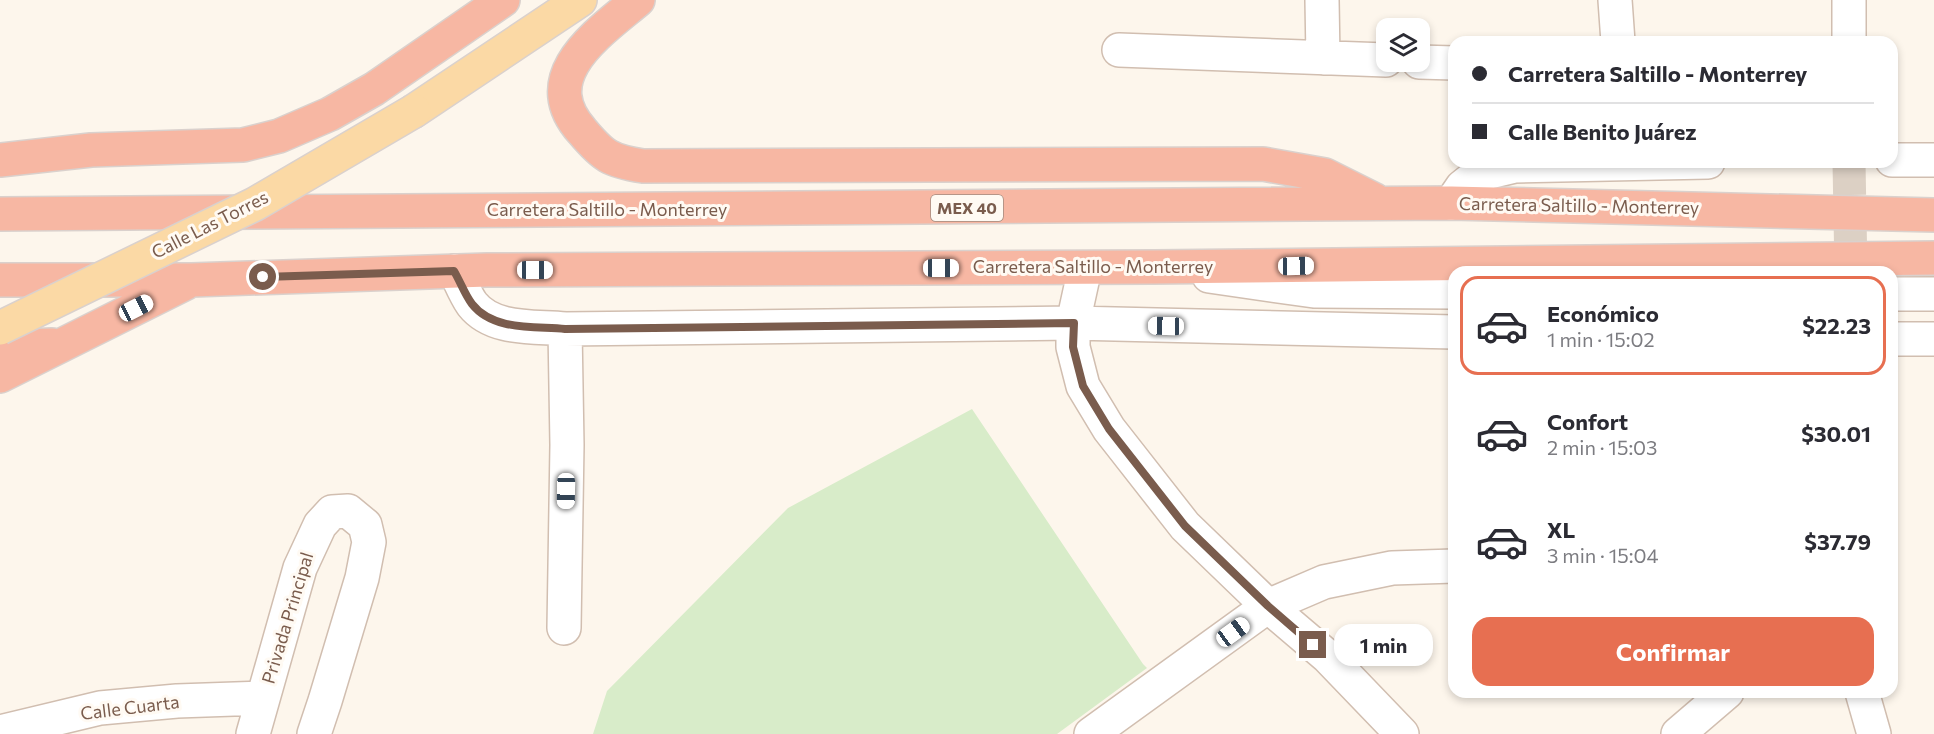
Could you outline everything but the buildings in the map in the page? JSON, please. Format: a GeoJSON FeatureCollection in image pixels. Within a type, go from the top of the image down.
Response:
{"type":"FeatureCollection","features":[{"type":"Feature","properties":{"kind":"highway"},"geometry":{"type":"LineString","coordinates":[[0,160],[91,150],[243,145],[279,136],[330,114],[374,89],[503,0]]}},
{"type":"Feature","properties":{"kind":"highway"},"geometry":{"type":"LineString","coordinates":[[638,0],[584,48],[571,66],[564,82],[565,104],[572,121],[601,153],[622,163],[643,166],[1263,164],[1325,176],[1382,204]]}},
{"type":"Feature","properties":{"kind":"highway","name":"Carretera Saltillo - Monterrey"},"geometry":{"type":"LineString","coordinates":[[0,214],[1451,203],[1934,216]]}},
{"type":"Feature","properties":{"kind":"highway","name":"Carretera Saltillo - Monterrey"},"geometry":{"type":"LineString","coordinates":[[0,280],[192,280],[454,271],[1085,268],[1934,258]]}},
{"type":"Feature","properties":{"kind":"highway"},"geometry":{"type":"LineString","coordinates":[[0,376],[192,280]]}},
{"type":"Feature","properties":{"kind":"highway"},"geometry":{"type":"LineString","coordinates":[[0,347],[62,345]]}},
{"type":"Feature","properties":{"kind":"main road","name":"Calle Las Torres"},"geometry":{"type":"LineString","coordinates":[[0,328],[255,204],[414,111],[580,0]]}},
{"type":"Feature","properties":{"kind":"street"},"geometry":{"type":"LineString","coordinates":[[1322,0],[1323,58]]}},
{"type":"Feature","properties":{"kind":"street"},"geometry":{"type":"LineString","coordinates":[[1615,0],[1617,36]]}},
{"type":"Feature","properties":{"kind":"street"},"geometry":{"type":"LineString","coordinates":[[1849,36],[1850,0]]}},
{"type":"Feature","properties":{"kind":"street"},"geometry":{"type":"LineString","coordinates":[[1119,50],[1376,60]]}},
{"type":"Feature","properties":{"kind":"street"},"geometry":{"type":"LineString","coordinates":[[1430,62],[1448,63]]}},
{"type":"Feature","properties":{"kind":"street"},"geometry":{"type":"LineString","coordinates":[[1898,160],[1934,160]]}},
{"type":"Feature","properties":{"kind":"street"},"geometry":{"type":"LineString","coordinates":[[1451,203],[1462,187],[1477,175],[1507,168]]}},
{"type":"Feature","properties":{"kind":"street"},"geometry":{"type":"LineString","coordinates":[[1154,267],[1314,291],[1448,292]]}},
{"type":"Feature","properties":{"kind":"street"},"geometry":{"type":"LineString","coordinates":[[1085,268],[1074,323],[1073,347],[1083,386],[1109,429],[1185,526],[1268,606],[1328,657],[1402,734]]}},
{"type":"Feature","properties":{"kind":"street"},"geometry":{"type":"LineString","coordinates":[[454,271],[472,304],[485,316],[497,322],[565,329],[1074,323],[1448,332]]}},
{"type":"Feature","properties":{"kind":"street"},"geometry":{"type":"LineString","coordinates":[[1898,294],[1934,294]]}},
{"type":"Feature","properties":{"kind":"street"},"geometry":{"type":"LineString","coordinates":[[564,628],[567,445],[565,329]]}},
{"type":"Feature","properties":{"kind":"street"},"geometry":{"type":"LineString","coordinates":[[1898,339],[1934,339]]}},
{"type":"Feature","properties":{"kind":"street","name":"Privada Principal"},"geometry":{"type":"LineString","coordinates":[[253,734],[300,568],[320,525],[332,512],[348,511],[365,525],[369,542],[362,578],[314,734]]}},
{"type":"Feature","properties":{"kind":"street"},"geometry":{"type":"LineString","coordinates":[[1091,734],[1268,606],[1323,582],[1392,568],[1448,566]]}},
{"type":"Feature","properties":{"kind":"street","name":"Calle Cuarta"},"geometry":{"type":"LineString","coordinates":[[0,732],[100,708],[177,701],[263,698]]}},
{"type":"Feature","properties":{"kind":"street"},"geometry":{"type":"LineString","coordinates":[[1678,734],[1720,698]]}},
{"type":"Feature","properties":{"kind":"street"},"geometry":{"type":"LineString","coordinates":[[1864,698],[1874,734]]}},
{"type":"Feature","properties":{"kind":"green space"},"geometry":{"type":"Polygon","coordinates":[[[972,409],[1147,668],[1057,734],[593,734],[607,691],[788,508],[972,409]]]}},
{"type":"Feature","properties":{"kind":"tunnel"},"geometry":{"type":"LineString","coordinates":[[1849,168],[1851,266]]}},
{"type":"Feature","properties":{"kind":"route"},"geometry":{"type":"LineString","coordinates":[[263,277],[454,271],[472,304],[485,316],[497,322],[565,329],[1074,323],[1073,347],[1083,386],[1109,429],[1185,526],[1268,606],[1313,645]]}}]}
